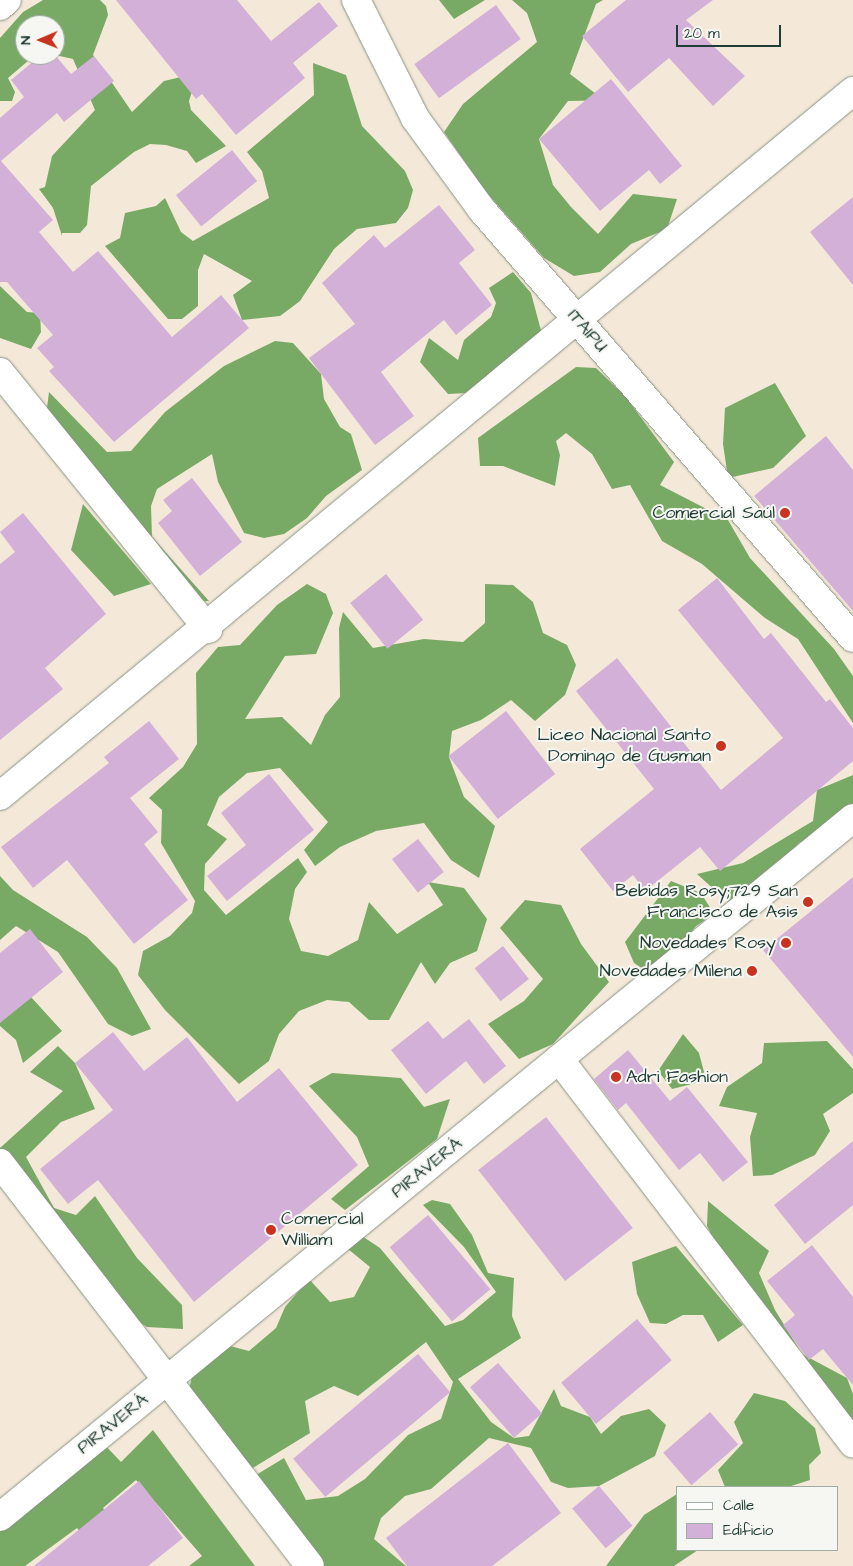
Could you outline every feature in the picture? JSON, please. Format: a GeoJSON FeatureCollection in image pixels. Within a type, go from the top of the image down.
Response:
{"type":"FeatureCollection","features":[{"type":"Feature","properties":{"kind":"street"},"geometry":{"type":"LineString","coordinates":[[0,6],[7,0]]}},
{"type":"Feature","properties":{"kind":"street","name":"ITAIPU"},"geometry":{"type":"LineString","coordinates":[[356,0],[415,118],[482,210],[853,638]]}},
{"type":"Feature","properties":{"kind":"street"},"geometry":{"type":"LineString","coordinates":[[0,796],[208,629],[576,317],[853,91]]}},
{"type":"Feature","properties":{"kind":"street"},"geometry":{"type":"LineString","coordinates":[[0,372],[208,629]]}},
{"type":"Feature","properties":{"kind":"street","name":"PIRAVERÁ"},"geometry":{"type":"LineString","coordinates":[[0,1517],[853,818]]}},
{"type":"Feature","properties":{"kind":"street"},"geometry":{"type":"LineString","coordinates":[[559,1059],[853,1443]]}},
{"type":"Feature","properties":{"kind":"street"},"geometry":{"type":"LineString","coordinates":[[0,1163],[165,1382],[310,1566]]}},
{"type":"Feature","properties":{"kind":"green space"},"geometry":{"type":"Polygon","coordinates":[[[43,0],[100,0],[106,6],[108,15],[93,55],[132,112],[164,81],[198,73],[189,101],[191,110],[226,146],[196,163],[187,151],[166,145],[150,144],[134,152],[91,186],[87,225],[80,233],[62,233],[62,236],[53,208],[39,189],[45,187],[52,156],[95,110],[73,59],[65,57],[65,15],[20,15],[43,0]]]}},
{"type":"Feature","properties":{"kind":"green space"},"geometry":{"type":"Polygon","coordinates":[[[439,0],[485,0],[454,19],[439,0]]]}},
{"type":"Feature","properties":{"kind":"green space"},"geometry":{"type":"Polygon","coordinates":[[[512,0],[603,0],[596,4],[570,74],[600,97],[621,100],[568,101],[539,139],[553,185],[571,207],[598,234],[633,194],[677,199],[667,229],[631,244],[600,272],[574,276],[544,258],[486,192],[444,132],[463,104],[537,42],[527,13],[512,0]]]}},
{"type":"Feature","properties":{"kind":"green space"},"geometry":{"type":"Polygon","coordinates":[[[15,21],[15,65],[23,65],[8,78],[15,92],[12,101],[0,101],[0,38],[15,21]]]}},
{"type":"Feature","properties":{"kind":"green space"},"geometry":{"type":"Polygon","coordinates":[[[313,63],[346,75],[362,126],[405,171],[413,190],[408,208],[396,223],[357,229],[334,249],[300,301],[280,316],[242,320],[233,295],[252,281],[204,254],[198,270],[198,306],[182,319],[168,319],[105,246],[120,238],[125,213],[156,206],[165,198],[181,232],[193,241],[269,198],[262,171],[247,152],[314,95],[313,63]]]}},
{"type":"Feature","properties":{"kind":"green space"},"geometry":{"type":"Polygon","coordinates":[[[513,272],[531,293],[543,338],[525,344],[467,393],[448,394],[420,362],[429,338],[458,360],[464,340],[491,317],[496,303],[489,288],[513,272]]]}},
{"type":"Feature","properties":{"kind":"green space"},"geometry":{"type":"Polygon","coordinates":[[[0,286],[27,312],[40,313],[41,332],[31,349],[0,338],[0,286]]]}},
{"type":"Feature","properties":{"kind":"green space"},"geometry":{"type":"Polygon","coordinates":[[[275,341],[293,343],[321,374],[324,399],[340,427],[351,434],[362,470],[326,496],[307,518],[284,534],[264,538],[244,533],[218,482],[212,454],[157,489],[151,506],[152,537],[209,601],[190,601],[46,416],[49,392],[107,452],[131,451],[165,412],[224,366],[275,341]]]}},
{"type":"Feature","properties":{"kind":"green space"},"geometry":{"type":"Polygon","coordinates":[[[576,367],[596,368],[625,396],[674,462],[660,485],[728,520],[750,558],[834,649],[853,676],[853,723],[798,639],[765,618],[702,564],[662,541],[630,485],[612,489],[592,454],[566,433],[556,441],[560,455],[555,486],[503,466],[480,466],[478,438],[576,367]]]}},
{"type":"Feature","properties":{"kind":"green space"},"geometry":{"type":"Polygon","coordinates":[[[775,383],[806,436],[773,468],[728,478],[723,444],[725,408],[775,383]]]}},
{"type":"Feature","properties":{"kind":"green space"},"geometry":{"type":"Polygon","coordinates":[[[83,504],[151,584],[114,596],[71,550],[83,504]]]}},
{"type":"Feature","properties":{"kind":"green space"},"geometry":{"type":"Polygon","coordinates":[[[307,584],[326,594],[333,613],[316,654],[285,656],[245,719],[282,717],[311,745],[325,715],[340,697],[339,628],[343,612],[373,648],[424,639],[463,642],[485,623],[485,584],[513,585],[533,602],[543,633],[567,645],[576,665],[565,695],[535,721],[511,700],[481,720],[452,731],[449,757],[464,797],[495,826],[479,878],[451,860],[424,823],[376,831],[340,847],[315,866],[304,850],[328,822],[280,768],[247,773],[219,797],[207,825],[227,839],[205,864],[204,890],[226,915],[298,858],[307,872],[295,889],[289,919],[301,951],[328,956],[358,940],[369,902],[397,934],[443,905],[428,882],[464,888],[487,919],[477,951],[450,963],[435,984],[421,962],[389,1020],[369,1020],[349,1002],[327,1000],[299,1011],[279,1034],[269,1061],[239,1084],[165,1010],[138,975],[143,951],[170,936],[192,913],[195,901],[161,843],[162,810],[149,798],[183,767],[197,744],[196,673],[218,647],[240,645],[277,605],[307,584]]]}},
{"type":"Feature","properties":{"kind":"green space"},"geometry":{"type":"Polygon","coordinates":[[[853,775],[853,808],[822,834],[799,843],[780,870],[728,902],[697,874],[743,863],[813,821],[817,790],[853,775]]]}},
{"type":"Feature","properties":{"kind":"green space"},"geometry":{"type":"Polygon","coordinates":[[[0,876],[13,890],[87,937],[117,968],[151,1029],[132,1036],[108,1024],[58,952],[16,926],[0,940],[0,876]]]}},
{"type":"Feature","properties":{"kind":"green space"},"geometry":{"type":"Polygon","coordinates":[[[671,881],[701,893],[714,914],[696,926],[657,978],[634,963],[625,942],[671,881]]]}},
{"type":"Feature","properties":{"kind":"green space"},"geometry":{"type":"Polygon","coordinates":[[[525,900],[561,905],[581,944],[609,982],[553,1044],[519,1059],[488,1024],[524,1001],[543,979],[500,928],[525,900]]]}},
{"type":"Feature","properties":{"kind":"green space"},"geometry":{"type":"Polygon","coordinates":[[[0,963],[62,1031],[23,1063],[16,1040],[0,1026],[0,963]]]}},
{"type":"Feature","properties":{"kind":"green space"},"geometry":{"type":"Polygon","coordinates":[[[683,1034],[699,1053],[704,1072],[696,1083],[672,1089],[658,1071],[683,1034]]]}},
{"type":"Feature","properties":{"kind":"green space"},"geometry":{"type":"Polygon","coordinates":[[[827,1041],[853,1069],[853,1093],[823,1114],[830,1131],[815,1155],[772,1175],[753,1176],[750,1137],[757,1113],[719,1106],[727,1087],[762,1063],[764,1043],[827,1041]]]}},
{"type":"Feature","properties":{"kind":"green space"},"geometry":{"type":"Polygon","coordinates":[[[58,1046],[75,1063],[95,1109],[61,1122],[26,1157],[54,1208],[76,1215],[95,1196],[137,1258],[182,1305],[183,1329],[147,1327],[114,1306],[0,1168],[0,1148],[63,1091],[30,1072],[58,1046]]]}},
{"type":"Feature","properties":{"kind":"green space"},"geometry":{"type":"Polygon","coordinates":[[[332,1073],[401,1078],[424,1107],[450,1099],[437,1139],[345,1210],[331,1199],[369,1166],[357,1137],[309,1086],[332,1073]]]}},
{"type":"Feature","properties":{"kind":"green space"},"geometry":{"type":"Polygon","coordinates":[[[432,1200],[450,1204],[472,1235],[488,1273],[514,1278],[512,1316],[521,1338],[458,1379],[491,1422],[514,1438],[529,1436],[554,1389],[561,1406],[590,1417],[601,1434],[621,1416],[649,1409],[666,1425],[655,1456],[599,1486],[568,1488],[551,1482],[531,1448],[489,1438],[431,1489],[405,1496],[381,1518],[374,1539],[406,1566],[313,1566],[251,1478],[284,1458],[306,1500],[338,1496],[365,1479],[408,1435],[441,1419],[453,1382],[426,1342],[358,1396],[334,1386],[305,1401],[310,1433],[251,1469],[189,1390],[194,1367],[211,1351],[230,1346],[249,1351],[276,1328],[285,1307],[309,1279],[330,1302],[354,1297],[370,1267],[348,1249],[359,1234],[380,1248],[445,1326],[463,1320],[496,1292],[464,1247],[423,1205],[432,1200]]]}},
{"type":"Feature","properties":{"kind":"green space"},"geometry":{"type":"Polygon","coordinates":[[[708,1201],[769,1251],[759,1273],[775,1310],[802,1354],[847,1378],[853,1394],[853,1430],[734,1279],[707,1226],[708,1201]]]}},
{"type":"Feature","properties":{"kind":"green space"},"geometry":{"type":"Polygon","coordinates":[[[676,1246],[743,1325],[718,1342],[703,1315],[683,1315],[666,1324],[650,1323],[637,1294],[632,1262],[676,1246]]]}},
{"type":"Feature","properties":{"kind":"green space"},"geometry":{"type":"Polygon","coordinates":[[[754,1393],[785,1401],[815,1428],[821,1453],[809,1465],[810,1480],[791,1486],[725,1486],[718,1470],[743,1443],[734,1422],[754,1393]]]}},
{"type":"Feature","properties":{"kind":"green space"},"geometry":{"type":"Polygon","coordinates":[[[153,1430],[255,1566],[189,1566],[202,1556],[136,1480],[103,1508],[144,1566],[107,1566],[77,1528],[25,1566],[0,1566],[0,1531],[101,1441],[121,1462],[153,1430]]]}},
{"type":"Feature","properties":{"kind":"green space"},"geometry":{"type":"Polygon","coordinates":[[[676,1495],[676,1551],[696,1551],[674,1566],[606,1566],[644,1515],[676,1495]]]}},
{"type":"Feature","properties":{"kind":"building"},"geometry":{"type":"Polygon","coordinates":[[[116,0],[237,0],[271,41],[319,2],[338,26],[293,63],[305,78],[236,135],[202,94],[196,99],[116,0]]]}},
{"type":"Feature","properties":{"kind":"building"},"geometry":{"type":"Polygon","coordinates":[[[626,0],[713,0],[686,20],[745,76],[713,106],[669,58],[628,92],[582,36],[626,0]]]}},
{"type":"Feature","properties":{"kind":"building"},"geometry":{"type":"Polygon","coordinates":[[[496,5],[521,39],[439,98],[414,64],[496,5]]]}},
{"type":"Feature","properties":{"kind":"building"},"geometry":{"type":"Polygon","coordinates":[[[94,56],[114,81],[64,122],[57,113],[1,161],[53,220],[39,232],[73,272],[98,251],[172,337],[221,295],[249,328],[114,442],[49,371],[54,367],[37,348],[53,335],[7,282],[0,282],[0,118],[24,97],[11,80],[29,65],[63,65],[71,74],[94,56]]]}},
{"type":"Feature","properties":{"kind":"building"},"geometry":{"type":"Polygon","coordinates":[[[611,79],[682,166],[660,184],[649,170],[600,211],[539,139],[611,79]]]}},
{"type":"Feature","properties":{"kind":"building"},"geometry":{"type":"Polygon","coordinates":[[[232,150],[257,181],[201,226],[176,195],[232,150]]]}},
{"type":"Feature","properties":{"kind":"building"},"geometry":{"type":"Polygon","coordinates":[[[853,197],[853,285],[810,232],[853,197]]]}},
{"type":"Feature","properties":{"kind":"building"},"geometry":{"type":"Polygon","coordinates":[[[439,205],[475,250],[459,263],[492,305],[456,335],[444,320],[381,372],[414,416],[375,445],[309,358],[355,324],[322,283],[374,235],[385,248],[439,205]]]}},
{"type":"Feature","properties":{"kind":"building"},"geometry":{"type":"Polygon","coordinates":[[[826,436],[853,470],[853,611],[754,496],[826,436]]]}},
{"type":"Feature","properties":{"kind":"building"},"geometry":{"type":"Polygon","coordinates":[[[192,478],[242,542],[200,576],[158,523],[172,511],[163,500],[192,478]]]}},
{"type":"Feature","properties":{"kind":"building"},"geometry":{"type":"Polygon","coordinates":[[[23,513],[106,614],[45,668],[63,689],[0,740],[0,564],[15,552],[0,532],[23,513]]]}},
{"type":"Feature","properties":{"kind":"building"},"geometry":{"type":"Polygon","coordinates":[[[386,574],[423,620],[387,649],[350,603],[386,574]]]}},
{"type":"Feature","properties":{"kind":"building"},"geometry":{"type":"Polygon","coordinates":[[[717,578],[764,639],[771,633],[826,702],[830,699],[853,728],[853,761],[720,871],[700,847],[645,891],[633,875],[613,891],[580,849],[654,789],[576,691],[617,658],[721,790],[783,738],[678,610],[717,578]]]}},
{"type":"Feature","properties":{"kind":"building"},"geometry":{"type":"Polygon","coordinates":[[[506,711],[555,774],[498,819],[448,756],[506,711]]]}},
{"type":"Feature","properties":{"kind":"building"},"geometry":{"type":"Polygon","coordinates":[[[149,721],[179,759],[130,798],[158,832],[144,844],[188,900],[134,944],[67,860],[33,888],[1,847],[109,763],[104,757],[149,721]]]}},
{"type":"Feature","properties":{"kind":"building"},"geometry":{"type":"Polygon","coordinates":[[[269,774],[314,830],[227,901],[207,876],[246,845],[221,813],[269,774]]]}},
{"type":"Feature","properties":{"kind":"building"},"geometry":{"type":"Polygon","coordinates":[[[418,839],[444,872],[418,892],[392,859],[418,839]]]}},
{"type":"Feature","properties":{"kind":"building"},"geometry":{"type":"Polygon","coordinates":[[[853,877],[853,1057],[763,950],[853,877]]]}},
{"type":"Feature","properties":{"kind":"building"},"geometry":{"type":"Polygon","coordinates":[[[30,929],[63,972],[0,1023],[0,953],[30,929]]]}},
{"type":"Feature","properties":{"kind":"building"},"geometry":{"type":"Polygon","coordinates":[[[503,946],[529,979],[500,1001],[475,968],[503,946]]]}},
{"type":"Feature","properties":{"kind":"building"},"geometry":{"type":"Polygon","coordinates":[[[469,1019],[506,1066],[484,1084],[466,1061],[426,1094],[391,1050],[428,1021],[443,1039],[469,1019]]]}},
{"type":"Feature","properties":{"kind":"building"},"geometry":{"type":"Polygon","coordinates":[[[113,1032],[144,1071],[187,1037],[237,1102],[279,1068],[358,1165],[194,1302],[98,1180],[68,1204],[40,1169],[113,1110],[75,1063],[113,1032]]]}},
{"type":"Feature","properties":{"kind":"building"},"geometry":{"type":"Polygon","coordinates":[[[628,1050],[670,1101],[687,1087],[748,1162],[723,1182],[700,1153],[679,1170],[626,1103],[618,1110],[594,1079],[628,1050]]]}},
{"type":"Feature","properties":{"kind":"building"},"geometry":{"type":"Polygon","coordinates":[[[546,1117],[633,1228],[565,1281],[478,1170],[546,1117]]]}},
{"type":"Feature","properties":{"kind":"building"},"geometry":{"type":"Polygon","coordinates":[[[853,1141],[853,1205],[805,1244],[774,1205],[853,1141]]]}},
{"type":"Feature","properties":{"kind":"building"},"geometry":{"type":"Polygon","coordinates":[[[428,1215],[490,1289],[452,1321],[390,1247],[428,1215]]]}},
{"type":"Feature","properties":{"kind":"building"},"geometry":{"type":"Polygon","coordinates":[[[812,1245],[853,1297],[853,1385],[823,1349],[809,1360],[783,1325],[795,1315],[767,1281],[812,1245]]]}},
{"type":"Feature","properties":{"kind":"building"},"geometry":{"type":"Polygon","coordinates":[[[637,1319],[672,1360],[596,1424],[561,1383],[637,1319]]]}},
{"type":"Feature","properties":{"kind":"building"},"geometry":{"type":"Polygon","coordinates":[[[418,1354],[450,1392],[325,1497],[293,1459],[418,1354]]]}},
{"type":"Feature","properties":{"kind":"building"},"geometry":{"type":"Polygon","coordinates":[[[498,1363],[542,1414],[514,1438],[470,1387],[498,1363]]]}},
{"type":"Feature","properties":{"kind":"building"},"geometry":{"type":"Polygon","coordinates":[[[710,1412],[738,1444],[691,1485],[663,1453],[710,1412]]]}},
{"type":"Feature","properties":{"kind":"building"},"geometry":{"type":"Polygon","coordinates":[[[508,1443],[561,1513],[492,1566],[407,1566],[386,1538],[508,1443]]]}},
{"type":"Feature","properties":{"kind":"building"},"geometry":{"type":"Polygon","coordinates":[[[139,1481],[183,1538],[148,1566],[34,1566],[139,1481]]]}},
{"type":"Feature","properties":{"kind":"building"},"geometry":{"type":"Polygon","coordinates":[[[599,1486],[632,1526],[606,1548],[572,1508],[599,1486]]]}},
{"type":"Feature","properties":{"kind":"place","name":"Comercial Saúl"},"geometry":{"type":"Point","coordinates":[785,513]}},
{"type":"Feature","properties":{"kind":"place","name":"Liceo Nacional Santo Domingo de Gusman"},"geometry":{"type":"Point","coordinates":[721,746]}},
{"type":"Feature","properties":{"kind":"place","name":"Bebidas Rosy;729 San Francisco de Asis"},"geometry":{"type":"Point","coordinates":[808,902]}},
{"type":"Feature","properties":{"kind":"place","name":"Novedades Rosy"},"geometry":{"type":"Point","coordinates":[786,943]}},
{"type":"Feature","properties":{"kind":"place","name":"Novedades Milena"},"geometry":{"type":"Point","coordinates":[752,971]}},
{"type":"Feature","properties":{"kind":"place","name":"Adri Fashion"},"geometry":{"type":"Point","coordinates":[616,1077]}},
{"type":"Feature","properties":{"kind":"place","name":"Comercial William"},"geometry":{"type":"Point","coordinates":[271,1230]}}]}
